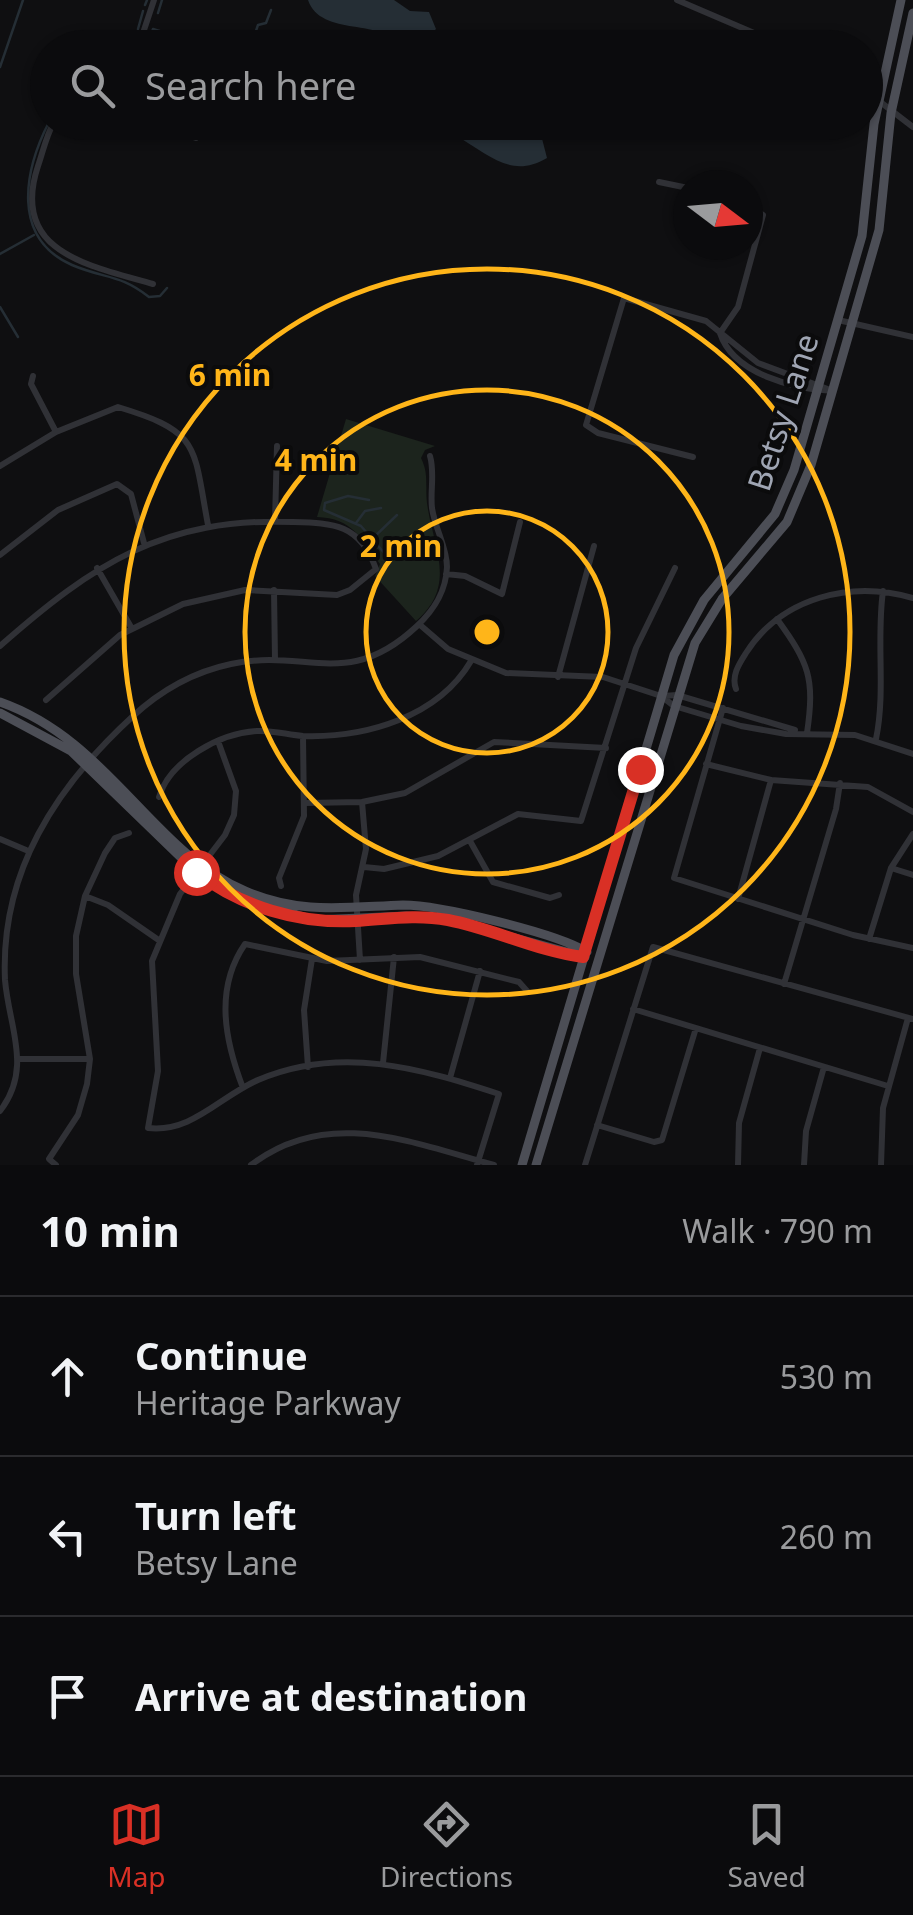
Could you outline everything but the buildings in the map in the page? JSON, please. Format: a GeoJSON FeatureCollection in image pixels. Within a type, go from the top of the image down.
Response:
{"type":"FeatureCollection","features":[{"type":"Feature","properties":{"kind":"main road","name":"Betsy Lane"},"geometry":{"type":"LineString","coordinates":[[883,80],[901,0]]}},
{"type":"Feature","properties":{"kind":"main road","name":"Betsy Lane"},"geometry":{"type":"LineString","coordinates":[[536,1165],[675,700],[707,620],[766,551],[794,508],[882,218],[889,131],[913,13]]}},
{"type":"Feature","properties":{"kind":"main road"},"geometry":{"type":"LineString","coordinates":[[889,131],[896,124],[909,125]]}},
{"type":"Feature","properties":{"kind":"main road","name":"Betsy Lane"},"geometry":{"type":"LineString","coordinates":[[522,1165],[662,696],[690,622],[718,581],[774,514],[794,470],[866,215],[874,140]]}},
{"type":"Feature","properties":{"kind":"main road"},"geometry":{"type":"LineString","coordinates":[[866,215],[882,218]]}},
{"type":"Feature","properties":{"kind":"main road"},"geometry":{"type":"LineString","coordinates":[[0,702],[38,717],[199,868],[265,898],[357,916],[404,906],[438,908],[598,958]]}},
{"type":"Feature","properties":{"kind":"main road"},"geometry":{"type":"LineString","coordinates":[[0,713],[54,738],[89,761]]}},
{"type":"Feature","properties":{"kind":"main road"},"geometry":{"type":"LineString","coordinates":[[556,1050],[569,1054]]}},
{"type":"Feature","properties":{"kind":"street"},"geometry":{"type":"LineString","coordinates":[[144,30],[154,0]]}},
{"type":"Feature","properties":{"kind":"street"},"geometry":{"type":"LineString","coordinates":[[677,0],[747,30]]}},
{"type":"Feature","properties":{"kind":"street"},"geometry":{"type":"LineString","coordinates":[[883,106],[909,125]]}},
{"type":"Feature","properties":{"kind":"street"},"geometry":{"type":"LineString","coordinates":[[48,140],[33,182],[34,213],[40,230],[67,257],[154,284]]}},
{"type":"Feature","properties":{"kind":"street"},"geometry":{"type":"LineString","coordinates":[[658,182],[673,185]]}},
{"type":"Feature","properties":{"kind":"street"},"geometry":{"type":"LineString","coordinates":[[720,332],[738,307],[751,260]]}},
{"type":"Feature","properties":{"kind":"street"},"geometry":{"type":"LineString","coordinates":[[694,457],[598,433],[588,427],[586,419],[624,298],[700,318],[720,332],[730,351],[751,364],[832,391]]}},
{"type":"Feature","properties":{"kind":"street"},"geometry":{"type":"LineString","coordinates":[[838,320],[913,337]]}},
{"type":"Feature","properties":{"kind":"street"},"geometry":{"type":"LineString","coordinates":[[33,376],[31,384],[56,432]]}},
{"type":"Feature","properties":{"kind":"street"},"geometry":{"type":"LineString","coordinates":[[0,466],[56,432],[118,407],[170,424],[187,439],[195,457],[208,525]]}},
{"type":"Feature","properties":{"kind":"street"},"geometry":{"type":"LineString","coordinates":[[275,520],[278,446]]}},
{"type":"Feature","properties":{"kind":"street"},"geometry":{"type":"LineString","coordinates":[[0,1110],[18,1079],[19,1060],[3,983],[4,914],[26,850],[55,800],[131,718],[178,682],[233,663],[275,660],[320,666],[355,662],[388,648],[419,624],[438,600],[446,574],[446,554],[432,507],[430,456]]}},
{"type":"Feature","properties":{"kind":"street"},"geometry":{"type":"LineString","coordinates":[[0,555],[58,510],[117,484],[132,494],[144,543]]}},
{"type":"Feature","properties":{"kind":"street"},"geometry":{"type":"LineString","coordinates":[[0,646],[96,568],[144,543],[208,525],[275,520],[342,525],[357,535],[376,569],[350,590],[336,595],[274,590],[202,598],[131,628],[46,700]]}},
{"type":"Feature","properties":{"kind":"street"},"geometry":{"type":"LineString","coordinates":[[446,574],[464,576],[498,594],[505,592],[520,522]]}},
{"type":"Feature","properties":{"kind":"street"},"geometry":{"type":"LineString","coordinates":[[558,677],[594,546]]}},
{"type":"Feature","properties":{"kind":"street"},"geometry":{"type":"LineString","coordinates":[[96,568],[131,628]]}},
{"type":"Feature","properties":{"kind":"street"},"geometry":{"type":"LineString","coordinates":[[364,867],[404,866],[470,842],[518,814],[581,820],[647,622],[675,568]]}},
{"type":"Feature","properties":{"kind":"street"},"geometry":{"type":"LineString","coordinates":[[274,590],[275,660]]}},
{"type":"Feature","properties":{"kind":"street"},"geometry":{"type":"LineString","coordinates":[[736,689],[733,682],[744,657],[777,618],[822,597],[882,591],[913,598]]}},
{"type":"Feature","properties":{"kind":"street"},"geometry":{"type":"LineString","coordinates":[[876,739],[882,700],[877,642],[882,591]]}},
{"type":"Feature","properties":{"kind":"street"},"geometry":{"type":"LineString","coordinates":[[777,618],[804,656],[811,676],[808,733]]}},
{"type":"Feature","properties":{"kind":"street"},"geometry":{"type":"LineString","coordinates":[[419,624],[442,645],[471,661],[516,675],[593,675],[675,700],[720,720],[771,732],[796,731]]}},
{"type":"Feature","properties":{"kind":"street"},"geometry":{"type":"LineString","coordinates":[[159,796],[180,767],[218,741],[256,731],[303,736],[372,730],[404,718],[451,689],[471,661]]}},
{"type":"Feature","properties":{"kind":"street"},"geometry":{"type":"LineString","coordinates":[[675,700],[723,708],[796,731],[876,739],[913,754]]}},
{"type":"Feature","properties":{"kind":"street"},"geometry":{"type":"LineString","coordinates":[[723,708],[674,878],[870,939],[913,948]]}},
{"type":"Feature","properties":{"kind":"street"},"geometry":{"type":"LineString","coordinates":[[281,886],[280,878],[300,835],[305,802],[303,736]]}},
{"type":"Feature","properties":{"kind":"street"},"geometry":{"type":"LineString","coordinates":[[218,741],[236,790],[234,815],[180,894],[160,941],[150,979],[158,1071],[148,1128],[184,1126],[243,1088],[308,1067],[383,1063],[500,1094],[478,1163]]}},
{"type":"Feature","properties":{"kind":"street"},"geometry":{"type":"LineString","coordinates":[[305,802],[362,802],[405,793],[443,776],[494,742],[606,748]]}},
{"type":"Feature","properties":{"kind":"street"},"geometry":{"type":"LineString","coordinates":[[706,764],[771,780],[840,782],[879,791],[913,812]]}},
{"type":"Feature","properties":{"kind":"street"},"geometry":{"type":"LineString","coordinates":[[738,899],[771,780]]}},
{"type":"Feature","properties":{"kind":"street"},"geometry":{"type":"LineString","coordinates":[[784,984],[836,810],[840,782]]}},
{"type":"Feature","properties":{"kind":"street"},"geometry":{"type":"LineString","coordinates":[[360,960],[357,916],[358,879],[364,867],[362,802]]}},
{"type":"Feature","properties":{"kind":"street"},"geometry":{"type":"LineString","coordinates":[[56,1165],[49,1159],[78,1115],[90,1059],[76,974],[76,936],[85,896],[105,853],[116,838],[128,833]]}},
{"type":"Feature","properties":{"kind":"street"},"geometry":{"type":"LineString","coordinates":[[870,939],[891,868],[913,834]]}},
{"type":"Feature","properties":{"kind":"street"},"geometry":{"type":"LineString","coordinates":[[0,839],[26,850]]}},
{"type":"Feature","properties":{"kind":"street"},"geometry":{"type":"LineString","coordinates":[[470,842],[493,882],[550,898],[558,895]]}},
{"type":"Feature","properties":{"kind":"street"},"geometry":{"type":"LineString","coordinates":[[891,868],[913,875]]}},
{"type":"Feature","properties":{"kind":"street"},"geometry":{"type":"LineString","coordinates":[[85,896],[108,905],[160,941]]}},
{"type":"Feature","properties":{"kind":"street"},"geometry":{"type":"LineString","coordinates":[[243,1088],[228,1038],[225,995],[229,972],[245,944],[312,959],[394,956],[448,961],[519,982],[527,991]]}},
{"type":"Feature","properties":{"kind":"street"},"geometry":{"type":"LineString","coordinates":[[585,1165],[650,951],[663,948],[910,1019],[881,1119],[881,1165]]}},
{"type":"Feature","properties":{"kind":"street"},"geometry":{"type":"LineString","coordinates":[[383,1063],[394,956]]}},
{"type":"Feature","properties":{"kind":"street"},"geometry":{"type":"LineString","coordinates":[[308,1067],[304,1010],[312,959]]}},
{"type":"Feature","properties":{"kind":"street"},"geometry":{"type":"LineString","coordinates":[[450,1078],[480,971]]}},
{"type":"Feature","properties":{"kind":"street"},"geometry":{"type":"LineString","coordinates":[[632,1009],[888,1086]]}},
{"type":"Feature","properties":{"kind":"street"},"geometry":{"type":"LineString","coordinates":[[597,1125],[650,1141],[663,1138],[696,1028]]}},
{"type":"Feature","properties":{"kind":"street"},"geometry":{"type":"LineString","coordinates":[[738,1165],[742,1108],[760,1048]]}},
{"type":"Feature","properties":{"kind":"street"},"geometry":{"type":"LineString","coordinates":[[19,1060],[90,1059]]}},
{"type":"Feature","properties":{"kind":"street"},"geometry":{"type":"LineString","coordinates":[[804,1165],[808,1120],[824,1067]]}},
{"type":"Feature","properties":{"kind":"street"},"geometry":{"type":"LineString","coordinates":[[252,1165],[265,1154],[311,1136],[356,1131],[421,1142],[494,1165]]}},
{"type":"Feature","properties":{"kind":"shaded area"},"geometry":{"type":"Polygon","coordinates":[[[308,0],[394,0],[410,11],[429,12],[436,29],[371,30],[339,24],[315,12],[308,0]]]}},
{"type":"Feature","properties":{"kind":"shaded area"},"geometry":{"type":"Polygon","coordinates":[[[463,140],[542,140],[547,158],[522,166],[500,162],[463,140]]]}},
{"type":"Feature","properties":{"kind":"shaded area"},"geometry":{"type":"Polygon","coordinates":[[[346,419],[435,446],[425,450],[421,458],[440,580],[429,607],[416,621],[375,576],[380,564],[355,532],[339,521],[317,517],[346,419]]]}},
{"type":"Feature","properties":{"kind":"waterway"},"geometry":{"type":"LineString","coordinates":[[0,67],[23,0]]}},
{"type":"Feature","properties":{"kind":"waterway"},"geometry":{"type":"LineString","coordinates":[[145,5],[147,0]]}},
{"type":"Feature","properties":{"kind":"waterway"},"geometry":{"type":"LineString","coordinates":[[158,13],[162,0]]}},
{"type":"Feature","properties":{"kind":"waterway"},"geometry":{"type":"LineString","coordinates":[[256,30],[258,25],[266,23],[271,10]]}},
{"type":"Feature","properties":{"kind":"waterway"},"geometry":{"type":"LineString","coordinates":[[138,29],[143,11]]}},
{"type":"Feature","properties":{"kind":"waterway"},"geometry":{"type":"LineString","coordinates":[[153,30],[156,30]]}},
{"type":"Feature","properties":{"kind":"waterway"},"geometry":{"type":"LineString","coordinates":[[40,140],[33,161],[28,202],[39,238],[52,253],[72,265],[121,280],[149,297],[160,296],[167,288]]}},
{"type":"Feature","properties":{"kind":"waterway"},"geometry":{"type":"LineString","coordinates":[[0,254],[34,235]]}},
{"type":"Feature","properties":{"kind":"waterway"},"geometry":{"type":"LineString","coordinates":[[0,307],[18,337]]}},
{"type":"Feature","properties":{"kind":"waterway"},"geometry":{"type":"LineString","coordinates":[[369,500],[348,496],[325,503],[324,510],[361,526],[386,555],[394,555]]}},
{"type":"Feature","properties":{"kind":"waterway"},"geometry":{"type":"LineString","coordinates":[[356,523],[365,511],[381,508]]}},
{"type":"Feature","properties":{"kind":"waterway"},"geometry":{"type":"LineString","coordinates":[[373,538],[397,515]]}},
{"type":"Feature","properties":{"kind":"route"},"geometry":{"type":"LineString","coordinates":[[196,872],[240,899],[281,914],[315,920],[406,916],[449,920],[583,957],[640,769]]}}]}
